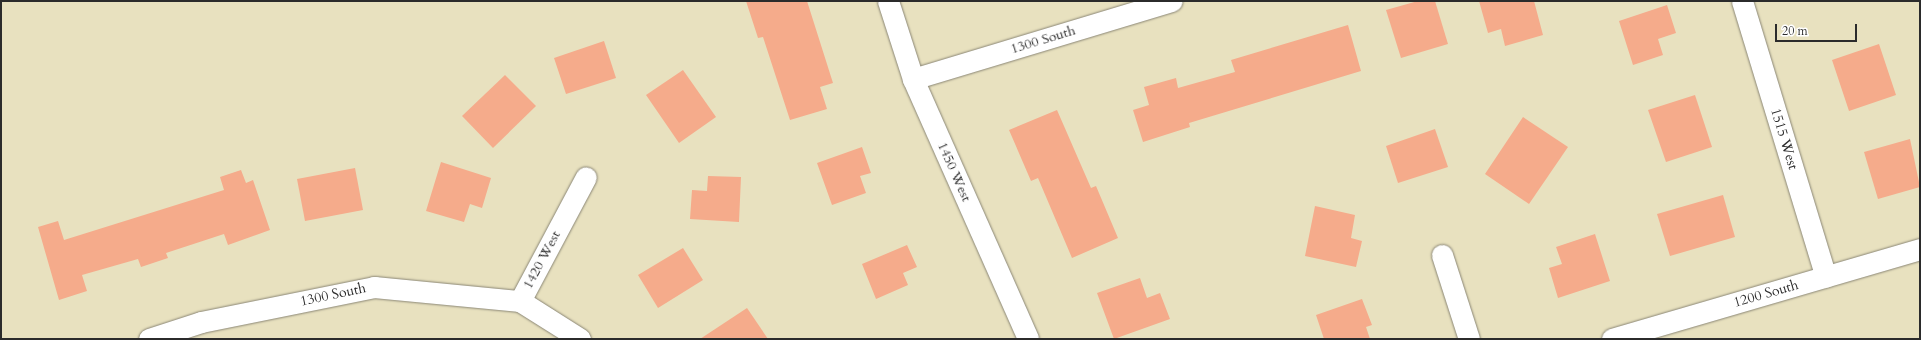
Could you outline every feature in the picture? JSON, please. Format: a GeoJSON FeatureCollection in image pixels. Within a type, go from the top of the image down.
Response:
{"type":"FeatureCollection","features":[{"type":"Feature","properties":{"kind":"street","name":"1450 West"},"geometry":{"type":"LineString","coordinates":[[888,1],[913,79],[1028,339]]}},
{"type":"Feature","properties":{"kind":"street","name":"1300 South"},"geometry":{"type":"LineString","coordinates":[[913,79],[1172,1]]}},
{"type":"Feature","properties":{"kind":"street","name":"1515 West"},"geometry":{"type":"LineString","coordinates":[[1742,1],[1826,277]]}},
{"type":"Feature","properties":{"kind":"street","name":"1420 West"},"geometry":{"type":"LineString","coordinates":[[580,339],[520,301],[586,177]]}},
{"type":"Feature","properties":{"kind":"street","name":"1200 South"},"geometry":{"type":"LineString","coordinates":[[1612,339],[1920,248]]}},
{"type":"Feature","properties":{"kind":"street"},"geometry":{"type":"LineString","coordinates":[[1442,255],[1469,339]]}},
{"type":"Feature","properties":{"kind":"street","name":"1300 South"},"geometry":{"type":"LineString","coordinates":[[149,339],[201,322],[374,287],[520,301]]}},
{"type":"Feature","properties":{"kind":"building"},"geometry":{"type":"Polygon","coordinates":[[[746,1],[807,1],[833,83],[820,87],[827,109],[790,120],[763,37],[758,38],[746,1]]]}},
{"type":"Feature","properties":{"kind":"building"},"geometry":{"type":"Polygon","coordinates":[[[1418,1],[1435,1],[1448,44],[1401,58],[1386,10],[1418,1]]]}},
{"type":"Feature","properties":{"kind":"building"},"geometry":{"type":"Polygon","coordinates":[[[1479,1],[1534,1],[1543,35],[1505,46],[1501,29],[1488,33],[1479,1]]]}},
{"type":"Feature","properties":{"kind":"building"},"geometry":{"type":"Polygon","coordinates":[[[1667,5],[1676,33],[1658,39],[1663,55],[1633,65],[1619,21],[1667,5]]]}},
{"type":"Feature","properties":{"kind":"building"},"geometry":{"type":"Polygon","coordinates":[[[1348,25],[1361,71],[1189,123],[1190,127],[1143,142],[1133,110],[1149,105],[1144,87],[1176,78],[1178,88],[1235,72],[1231,60],[1348,25]]]}},
{"type":"Feature","properties":{"kind":"building"},"geometry":{"type":"Polygon","coordinates":[[[604,41],[616,78],[566,94],[554,58],[604,41]]]}},
{"type":"Feature","properties":{"kind":"building"},"geometry":{"type":"Polygon","coordinates":[[[1879,44],[1896,95],[1849,111],[1832,60],[1879,44]]]}},
{"type":"Feature","properties":{"kind":"building"},"geometry":{"type":"Polygon","coordinates":[[[683,70],[716,117],[679,143],[646,95],[683,70]]]}},
{"type":"Feature","properties":{"kind":"building"},"geometry":{"type":"Polygon","coordinates":[[[505,75],[536,106],[493,148],[462,116],[505,75]]]}},
{"type":"Feature","properties":{"kind":"building"},"geometry":{"type":"Polygon","coordinates":[[[1695,95],[1712,147],[1666,162],[1648,110],[1695,95]]]}},
{"type":"Feature","properties":{"kind":"building"},"geometry":{"type":"Polygon","coordinates":[[[1057,110],[1091,188],[1096,186],[1118,238],[1072,258],[1038,178],[1031,181],[1009,130],[1057,110]]]}},
{"type":"Feature","properties":{"kind":"building"},"geometry":{"type":"Polygon","coordinates":[[[1523,117],[1568,147],[1529,204],[1485,174],[1523,117]]]}},
{"type":"Feature","properties":{"kind":"building"},"geometry":{"type":"Polygon","coordinates":[[[1435,129],[1448,167],[1398,183],[1386,146],[1435,129]]]}},
{"type":"Feature","properties":{"kind":"building"},"geometry":{"type":"Polygon","coordinates":[[[1910,139],[1920,187],[1878,199],[1864,152],[1910,139]]]}},
{"type":"Feature","properties":{"kind":"building"},"geometry":{"type":"Polygon","coordinates":[[[862,147],[871,173],[860,176],[866,193],[832,205],[817,163],[862,147]]]}},
{"type":"Feature","properties":{"kind":"building"},"geometry":{"type":"Polygon","coordinates":[[[441,162],[491,178],[482,208],[470,204],[464,222],[426,211],[441,162]]]}},
{"type":"Feature","properties":{"kind":"building"},"geometry":{"type":"Polygon","coordinates":[[[355,168],[363,210],[305,221],[297,179],[355,168]]]}},
{"type":"Feature","properties":{"kind":"building"},"geometry":{"type":"Polygon","coordinates":[[[241,170],[246,183],[253,180],[270,230],[228,245],[224,234],[166,253],[168,258],[141,267],[138,259],[82,275],[87,291],[59,300],[38,227],[58,221],[64,240],[224,190],[220,177],[241,170]]]}},
{"type":"Feature","properties":{"kind":"building"},"geometry":{"type":"Polygon","coordinates":[[[708,176],[741,177],[739,222],[690,219],[692,190],[707,191],[708,176]]]}},
{"type":"Feature","properties":{"kind":"building"},"geometry":{"type":"Polygon","coordinates":[[[1723,195],[1735,237],[1670,256],[1657,214],[1723,195]]]}},
{"type":"Feature","properties":{"kind":"building"},"geometry":{"type":"Polygon","coordinates":[[[1315,206],[1355,215],[1351,238],[1362,241],[1356,267],[1305,256],[1315,206]]]}},
{"type":"Feature","properties":{"kind":"building"},"geometry":{"type":"Polygon","coordinates":[[[1595,234],[1610,281],[1558,298],[1549,268],[1562,264],[1556,247],[1595,234]]]}},
{"type":"Feature","properties":{"kind":"building"},"geometry":{"type":"Polygon","coordinates":[[[907,245],[917,267],[903,273],[908,285],[876,299],[862,264],[907,245]]]}},
{"type":"Feature","properties":{"kind":"building"},"geometry":{"type":"Polygon","coordinates":[[[683,248],[703,280],[658,308],[638,275],[683,248]]]}},
{"type":"Feature","properties":{"kind":"building"},"geometry":{"type":"Polygon","coordinates":[[[1140,278],[1147,298],[1160,293],[1170,319],[1114,339],[1097,293],[1140,278]]]}},
{"type":"Feature","properties":{"kind":"building"},"geometry":{"type":"Polygon","coordinates":[[[1362,299],[1372,325],[1366,327],[1370,339],[1324,339],[1316,315],[1362,299]]]}},
{"type":"Feature","properties":{"kind":"building"},"geometry":{"type":"Polygon","coordinates":[[[747,308],[768,339],[700,339],[747,308]]]}}]}
